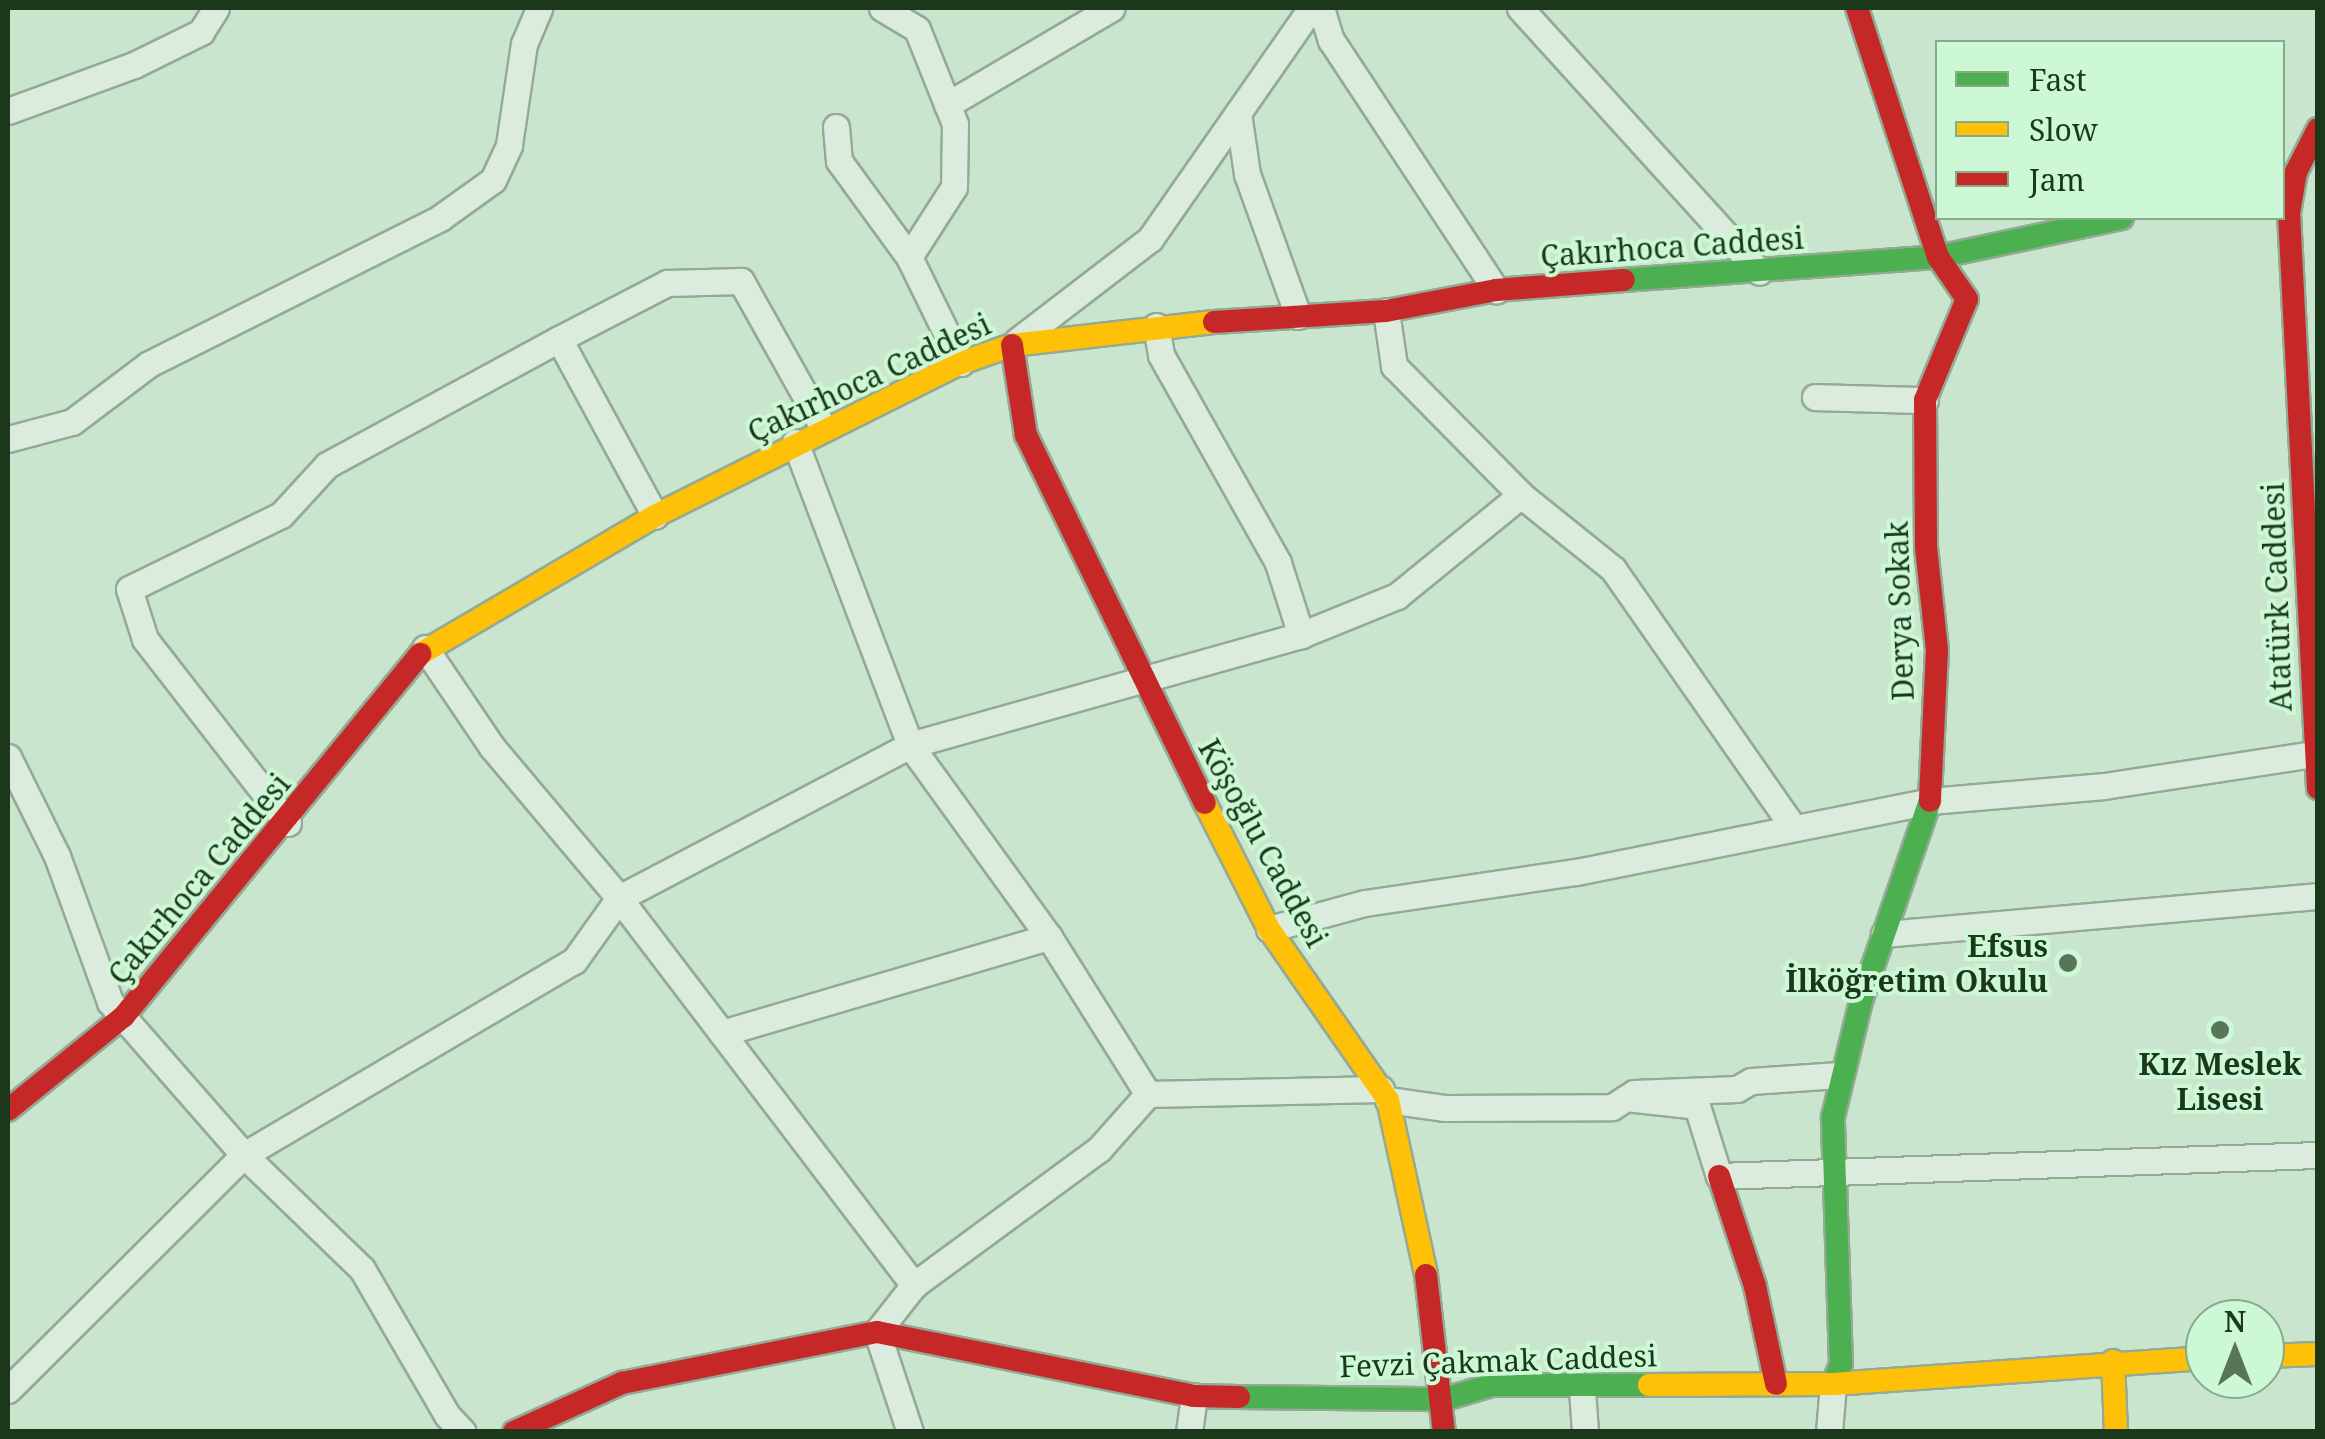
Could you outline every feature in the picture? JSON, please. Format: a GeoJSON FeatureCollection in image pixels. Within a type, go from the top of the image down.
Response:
{"type":"FeatureCollection","features":[{"type":"Feature","properties":{"kind":"street"},"geometry":{"type":"LineString","coordinates":[[8,111],[134,65],[201,32],[216,8]]}},
{"type":"Feature","properties":{"kind":"street"},"geometry":{"type":"LineString","coordinates":[[8,438],[72,422],[150,364],[440,218],[493,180],[510,146],[524,44],[539,8]]}},
{"type":"Feature","properties":{"kind":"street"},"geometry":{"type":"LineString","coordinates":[[882,8],[917,29],[955,124],[954,187],[910,257]]}},
{"type":"Feature","properties":{"kind":"street"},"geometry":{"type":"LineString","coordinates":[[947,105],[1112,8]]}},
{"type":"Feature","properties":{"kind":"street"},"geometry":{"type":"LineString","coordinates":[[1012,345],[1150,239],[1311,8]]}},
{"type":"Feature","properties":{"kind":"street"},"geometry":{"type":"LineString","coordinates":[[1321,8],[1331,40],[1496,290]]}},
{"type":"Feature","properties":{"kind":"street"},"geometry":{"type":"LineString","coordinates":[[1520,8],[1759,272]]}},
{"type":"Feature","properties":{"kind":"street"},"geometry":{"type":"LineString","coordinates":[[1857,8],[1938,257]]}},
{"type":"Feature","properties":{"kind":"street"},"geometry":{"type":"LineString","coordinates":[[1238,113],[1247,174],[1298,316]]}},
{"type":"Feature","properties":{"kind":"street"},"geometry":{"type":"LineString","coordinates":[[836,127],[839,161],[910,257],[961,363]]}},
{"type":"Feature","properties":{"kind":"street","name":"Atatürk Caddesi"},"geometry":{"type":"LineString","coordinates":[[2318,129],[2298,175],[2290,213],[2312,559],[2313,754],[2318,788]]}},
{"type":"Feature","properties":{"kind":"street","name":"Çakırhoca Caddesi"},"geometry":{"type":"LineString","coordinates":[[8,1110],[124,1016],[288,823],[425,648],[655,516],[823,427],[961,363],[1012,345],[1156,326],[1386,311],[1496,290],[1938,257],[2113,220]]}},
{"type":"Feature","properties":{"kind":"street","name":"Derya Sokak"},"geometry":{"type":"LineString","coordinates":[[1833,1384],[1841,1364],[1833,1117],[1839,1074],[1930,800],[1938,650],[1926,547],[1925,400],[1967,299],[1938,257]]}},
{"type":"Feature","properties":{"kind":"street"},"geometry":{"type":"LineString","coordinates":[[288,823],[144,639],[129,589],[282,516],[327,465],[667,283],[741,280],[823,427]]}},
{"type":"Feature","properties":{"kind":"street"},"geometry":{"type":"LineString","coordinates":[[1386,311],[1394,366],[1521,495],[1612,569],[1792,826]]}},
{"type":"Feature","properties":{"kind":"street"},"geometry":{"type":"LineString","coordinates":[[1156,326],[1161,355],[1278,563],[1301,635]]}},
{"type":"Feature","properties":{"kind":"street"},"geometry":{"type":"LineString","coordinates":[[559,339],[655,516]]}},
{"type":"Feature","properties":{"kind":"street","name":"Köşoğlu Caddesi"},"geometry":{"type":"LineString","coordinates":[[1012,345],[1026,435],[1142,678],[1268,928],[1385,1094],[1422,1236],[1444,1399],[1444,1432]]}},
{"type":"Feature","properties":{"kind":"street","name":"Atatürk Caddesi"},"geometry":{"type":"LineString","coordinates":[[2300,403],[2318,347]]}},
{"type":"Feature","properties":{"kind":"street"},"geometry":{"type":"LineString","coordinates":[[1815,397],[1925,400]]}},
{"type":"Feature","properties":{"kind":"street"},"geometry":{"type":"LineString","coordinates":[[795,442],[910,745],[1049,937],[1148,1094]]}},
{"type":"Feature","properties":{"kind":"street"},"geometry":{"type":"LineString","coordinates":[[8,1390],[244,1155],[574,961],[619,898],[910,745],[1301,635],[1398,596],[1521,495]]}},
{"type":"Feature","properties":{"kind":"street"},"geometry":{"type":"LineString","coordinates":[[425,648],[492,747],[619,898],[914,1285]]}},
{"type":"Feature","properties":{"kind":"street"},"geometry":{"type":"LineString","coordinates":[[1268,928],[1364,903],[1576,872],[1930,800],[2104,786],[2313,754]]}},
{"type":"Feature","properties":{"kind":"street"},"geometry":{"type":"LineString","coordinates":[[8,757],[57,856],[110,1002],[244,1155],[362,1269],[447,1415],[464,1432]]}},
{"type":"Feature","properties":{"kind":"street"},"geometry":{"type":"LineString","coordinates":[[1884,934],[2318,896]]}},
{"type":"Feature","properties":{"kind":"street"},"geometry":{"type":"LineString","coordinates":[[722,1033],[1049,937]]}},
{"type":"Feature","properties":{"kind":"street"},"geometry":{"type":"LineString","coordinates":[[910,1432],[878,1332],[914,1285],[1099,1149],[1148,1094],[1385,1094],[1446,1108],[1612,1107],[1626,1098],[1839,1074]]}},
{"type":"Feature","properties":{"kind":"street"},"geometry":{"type":"LineString","coordinates":[[1626,1098],[1697,1106],[1755,1286],[1776,1384]]}},
{"type":"Feature","properties":{"kind":"street"},"geometry":{"type":"LineString","coordinates":[[1719,1176],[1836,1177],[2318,1155]]}},
{"type":"Feature","properties":{"kind":"street","name":"Fevzi Çakmak Caddesi"},"geometry":{"type":"LineString","coordinates":[[514,1432],[622,1383],[878,1332],[1194,1396],[1444,1399],[1492,1385],[1582,1389],[1833,1384],[2185,1359]]}},
{"type":"Feature","properties":{"kind":"street"},"geometry":{"type":"LineString","coordinates":[[2285,1355],[2318,1354]]}},
{"type":"Feature","properties":{"kind":"street"},"geometry":{"type":"LineString","coordinates":[[2113,1361],[2116,1432]]}},
{"type":"Feature","properties":{"kind":"street"},"geometry":{"type":"LineString","coordinates":[[1828,1432],[1833,1384]]}},
{"type":"Feature","properties":{"kind":"street"},"geometry":{"type":"LineString","coordinates":[[1582,1389],[1585,1432]]}},
{"type":"Feature","properties":{"kind":"street"},"geometry":{"type":"LineString","coordinates":[[1190,1432],[1194,1396]]}},
{"type":"Feature","properties":{"kind":"traffic: fast"},"geometry":{"type":"LineString","coordinates":[[1624,280],[1938,257],[2113,220]]}},
{"type":"Feature","properties":{"kind":"traffic: fast"},"geometry":{"type":"LineString","coordinates":[[1833,1384],[1841,1364],[1833,1117],[1861,1001],[1930,801]]}},
{"type":"Feature","properties":{"kind":"traffic: fast"},"geometry":{"type":"LineString","coordinates":[[1239,1397],[1445,1399],[1492,1385],[1649,1385]]}},
{"type":"Feature","properties":{"kind":"traffic: slow"},"geometry":{"type":"LineString","coordinates":[[420,654],[655,516],[961,363],[1012,345],[1214,322]]}},
{"type":"Feature","properties":{"kind":"traffic: slow"},"geometry":{"type":"LineString","coordinates":[[1205,803],[1269,929],[1388,1100],[1426,1275]]}},
{"type":"Feature","properties":{"kind":"traffic: slow"},"geometry":{"type":"LineString","coordinates":[[2285,1355],[2318,1354]]}},
{"type":"Feature","properties":{"kind":"traffic: slow"},"geometry":{"type":"LineString","coordinates":[[1649,1385],[1833,1384],[2185,1359]]}},
{"type":"Feature","properties":{"kind":"traffic: slow"},"geometry":{"type":"LineString","coordinates":[[2113,1361],[2116,1432]]}},
{"type":"Feature","properties":{"kind":"traffic: jam"},"geometry":{"type":"LineString","coordinates":[[1857,8],[1938,257],[1967,299],[1925,400],[1926,547],[1937,650],[1930,801]]}},
{"type":"Feature","properties":{"kind":"traffic: jam"},"geometry":{"type":"LineString","coordinates":[[2318,129],[2296,172],[2289,213],[2318,788]]}},
{"type":"Feature","properties":{"kind":"traffic: jam"},"geometry":{"type":"LineString","coordinates":[[1214,322],[1386,311],[1496,290],[1624,280]]}},
{"type":"Feature","properties":{"kind":"traffic: jam"},"geometry":{"type":"LineString","coordinates":[[1012,345],[1026,435],[1205,803]]}},
{"type":"Feature","properties":{"kind":"traffic: jam"},"geometry":{"type":"LineString","coordinates":[[8,1110],[124,1016],[420,654]]}},
{"type":"Feature","properties":{"kind":"traffic: jam"},"geometry":{"type":"LineString","coordinates":[[1719,1176],[1755,1286],[1776,1384]]}},
{"type":"Feature","properties":{"kind":"traffic: jam"},"geometry":{"type":"LineString","coordinates":[[1426,1275],[1444,1432]]}},
{"type":"Feature","properties":{"kind":"traffic: jam"},"geometry":{"type":"LineString","coordinates":[[514,1432],[622,1383],[877,1332],[1194,1396],[1239,1397]]}},
{"type":"Feature","properties":{"kind":"place","name":"Efsus İlköğretim Okulu"},"geometry":{"type":"Point","coordinates":[2068,963]}},
{"type":"Feature","properties":{"kind":"place","name":"Kız Meslek Lisesi"},"geometry":{"type":"Point","coordinates":[2220,1030]}}]}
